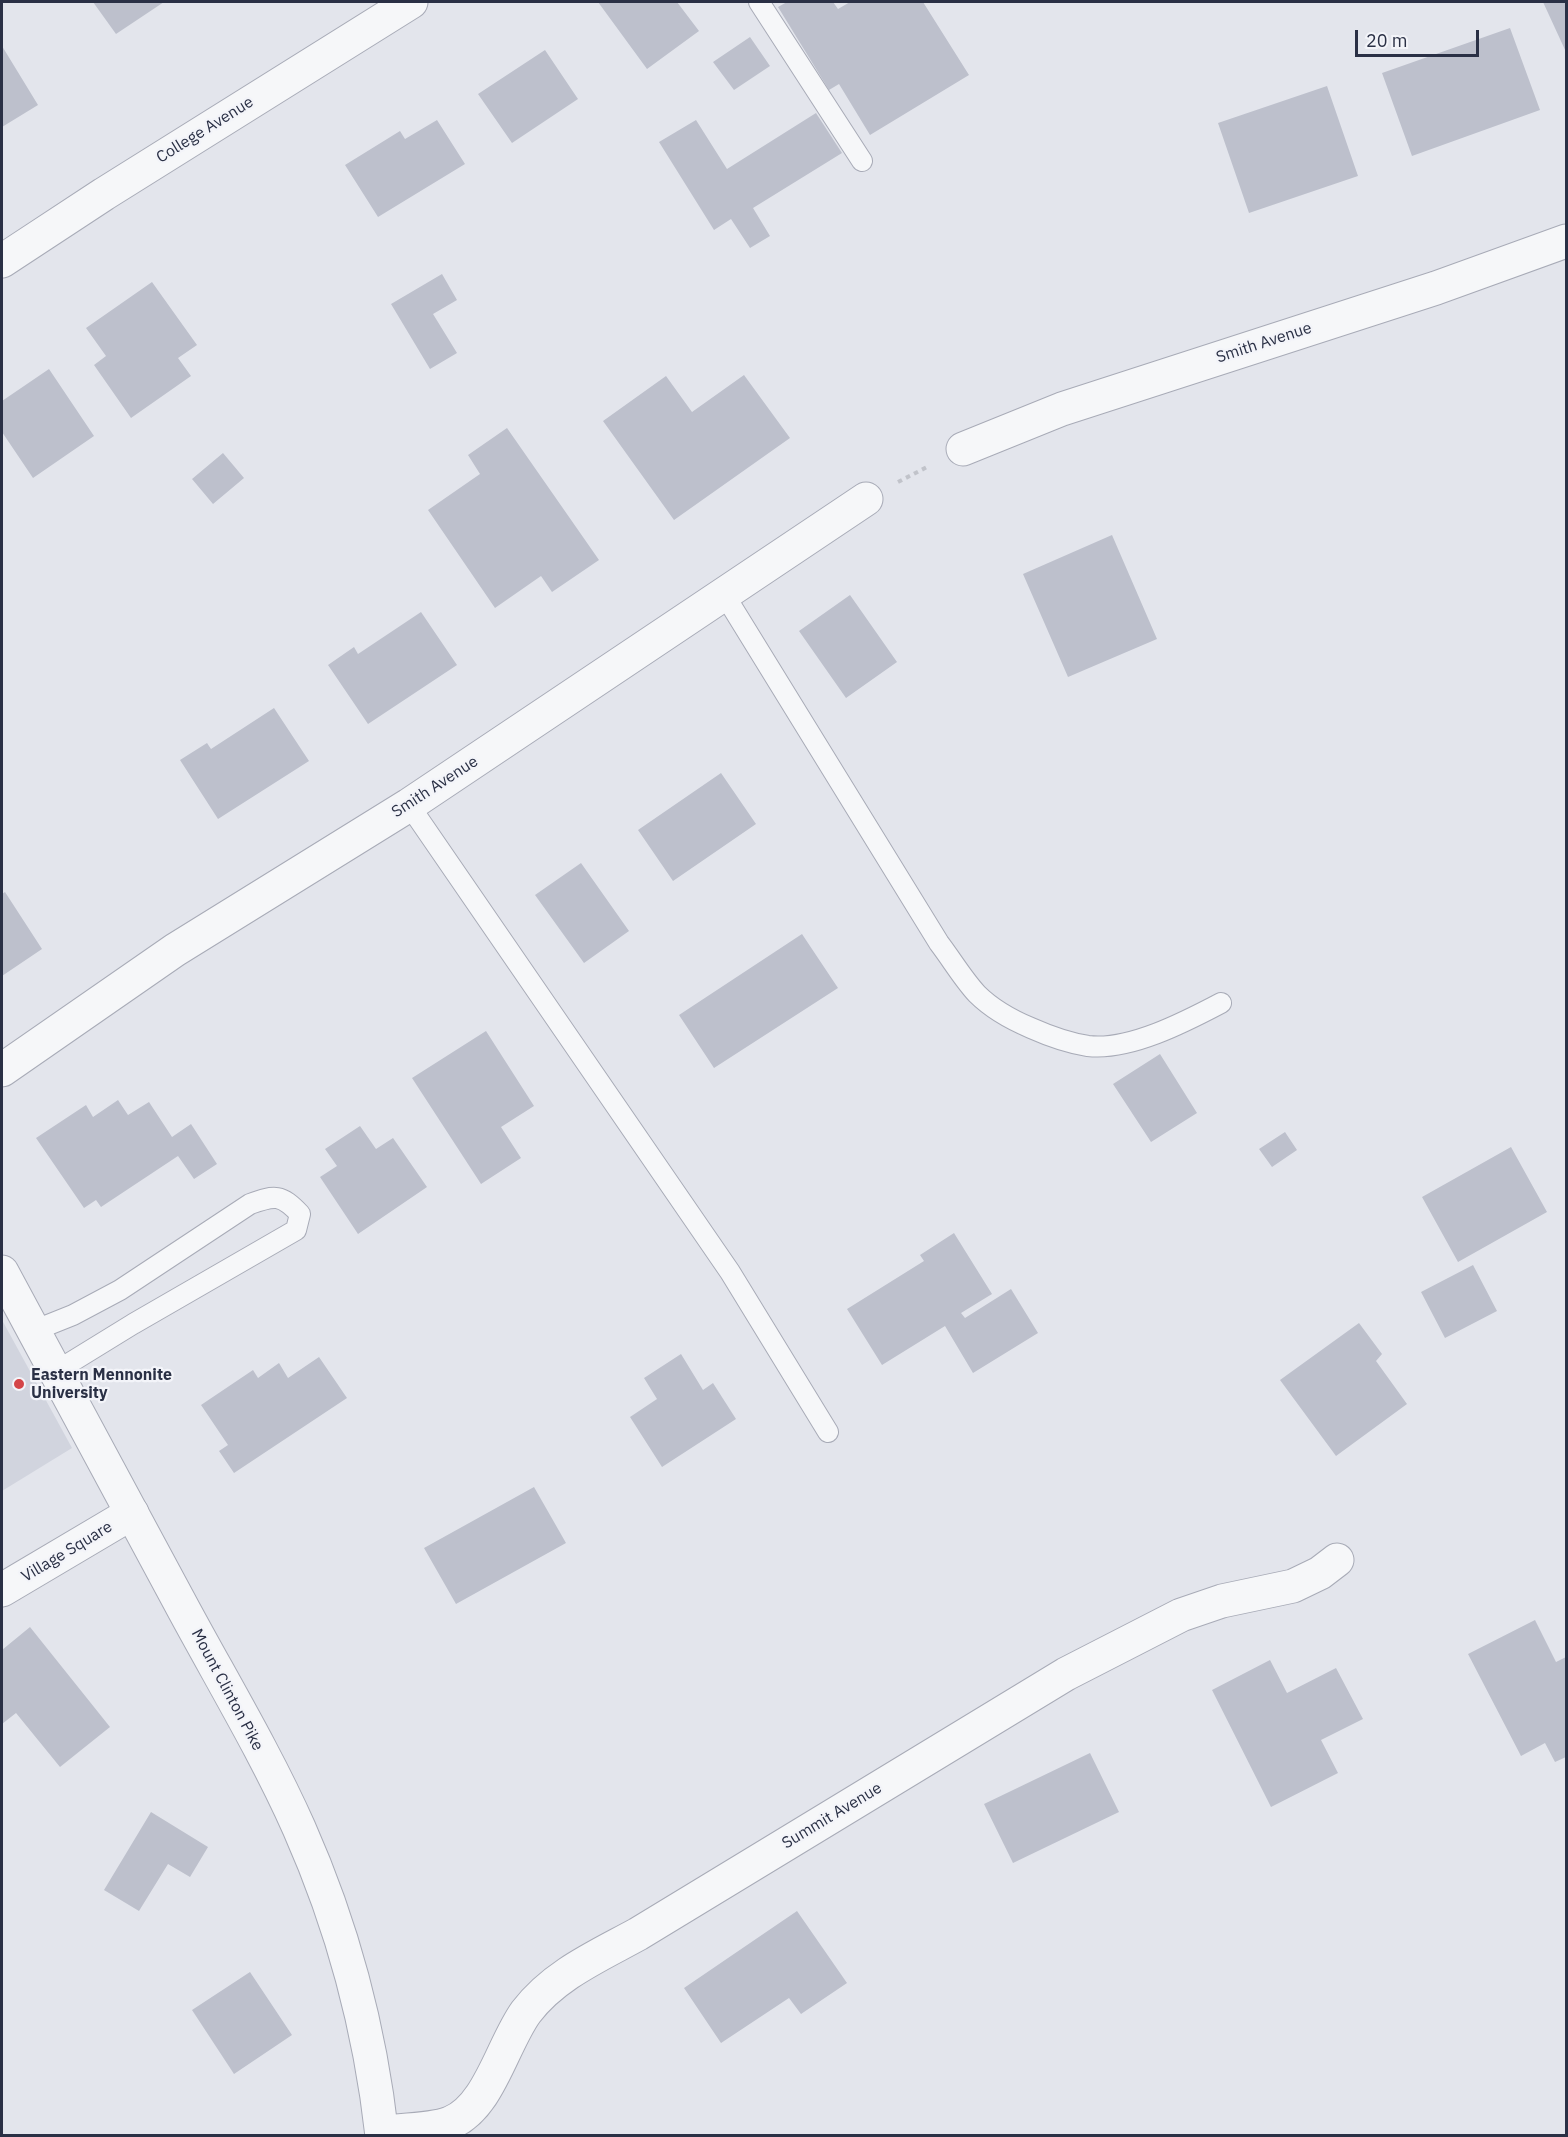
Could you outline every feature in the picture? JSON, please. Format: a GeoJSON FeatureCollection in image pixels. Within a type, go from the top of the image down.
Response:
{"type":"FeatureCollection","features":[{"type":"Feature","properties":{"kind":"street","name":"College Avenue"},"geometry":{"type":"LineString","coordinates":[[2,261],[104,194],[411,2]]}},
{"type":"Feature","properties":{"kind":"street","name":"Smith Avenue"},"geometry":{"type":"LineString","coordinates":[[963,449],[1062,409],[1436,288],[1566,241]]}},
{"type":"Feature","properties":{"kind":"street","name":"Smith Avenue"},"geometry":{"type":"LineString","coordinates":[[2,1070],[175,950],[409,805],[866,499]]}},
{"type":"Feature","properties":{"kind":"street","name":"Mount Clinton Pike"},"geometry":{"type":"LineString","coordinates":[[2,1272],[282,1792],[306,1845],[341,1941],[359,2000],[375,2081],[379,2134]]}},
{"type":"Feature","properties":{"kind":"street","name":"Village Square"},"geometry":{"type":"LineString","coordinates":[[2,1590],[132,1513]]}},
{"type":"Feature","properties":{"kind":"street","name":"Summit Avenue"},"geometry":{"type":"LineString","coordinates":[[379,2134],[447,2124],[463,2116],[479,2100],[525,2013],[554,1983],[1066,1674],[1181,1615],[1222,1601],[1293,1586],[1320,1574],[1337,1560]]}},
{"type":"Feature","properties":{"kind":"lane"},"geometry":{"type":"LineString","coordinates":[[759,2],[862,161]]}},
{"type":"Feature","properties":{"kind":"lane"},"geometry":{"type":"LineString","coordinates":[[724,594],[939,943],[969,985],[994,1009],[1046,1035],[1086,1046],[1096,1046],[1131,1041],[1162,1031],[1221,1004]]}},
{"type":"Feature","properties":{"kind":"lane"},"geometry":{"type":"LineString","coordinates":[[409,805],[730,1272],[828,1432]]}},
{"type":"Feature","properties":{"kind":"lane"},"geometry":{"type":"LineString","coordinates":[[33,1331],[73,1315],[120,1290],[249,1204],[271,1197],[289,1203],[300,1214],[296,1230],[274,1245],[209,1280],[55,1372]]}},
{"type":"Feature","properties":{"kind":"path"},"geometry":{"type":"LineString","coordinates":[[866,499],[963,449]]}},
{"type":"Feature","properties":{"kind":"shaded area","name":"Eastern Mennonite University"},"geometry":{"type":"Polygon","coordinates":[[[2,1320],[72,1448],[2,1491],[2,1320]]]}},
{"type":"Feature","properties":{"kind":"building"},"geometry":{"type":"Polygon","coordinates":[[[93,2],[164,2],[116,34],[93,2]]]}},
{"type":"Feature","properties":{"kind":"building"},"geometry":{"type":"Polygon","coordinates":[[[598,2],[677,2],[699,31],[647,69],[598,2]]]}},
{"type":"Feature","properties":{"kind":"building"},"geometry":{"type":"Polygon","coordinates":[[[787,2],[833,2],[838,9],[850,2],[923,2],[969,75],[870,135],[839,84],[829,90],[778,7],[787,2]]]}},
{"type":"Feature","properties":{"kind":"building"},"geometry":{"type":"Polygon","coordinates":[[[1543,2],[1566,2],[1566,52],[1543,2]]]}},
{"type":"Feature","properties":{"kind":"building"},"geometry":{"type":"Polygon","coordinates":[[[1510,28],[1540,110],[1412,156],[1382,73],[1510,28]]]}},
{"type":"Feature","properties":{"kind":"building"},"geometry":{"type":"Polygon","coordinates":[[[750,37],[770,66],[734,90],[713,62],[750,37]]]}},
{"type":"Feature","properties":{"kind":"building"},"geometry":{"type":"Polygon","coordinates":[[[2,46],[38,105],[2,127],[2,46]]]}},
{"type":"Feature","properties":{"kind":"building"},"geometry":{"type":"Polygon","coordinates":[[[545,50],[578,99],[512,143],[478,94],[545,50]]]}},
{"type":"Feature","properties":{"kind":"building"},"geometry":{"type":"Polygon","coordinates":[[[1327,86],[1358,176],[1249,213],[1218,123],[1327,86]]]}},
{"type":"Feature","properties":{"kind":"building"},"geometry":{"type":"Polygon","coordinates":[[[816,113],[842,153],[753,208],[770,236],[750,248],[731,219],[714,230],[659,142],[696,120],[727,169],[816,113]]]}},
{"type":"Feature","properties":{"kind":"building"},"geometry":{"type":"Polygon","coordinates":[[[437,120],[465,164],[378,217],[345,165],[400,131],[405,139],[437,120]]]}},
{"type":"Feature","properties":{"kind":"building"},"geometry":{"type":"Polygon","coordinates":[[[442,274],[457,300],[433,314],[457,353],[430,369],[391,304],[442,274]]]}},
{"type":"Feature","properties":{"kind":"building"},"geometry":{"type":"Polygon","coordinates":[[[152,282],[197,345],[178,358],[191,376],[131,418],[94,365],[106,356],[86,328],[152,282]]]}},
{"type":"Feature","properties":{"kind":"building"},"geometry":{"type":"Polygon","coordinates":[[[49,369],[94,436],[33,478],[2,432],[2,401],[49,369]]]}},
{"type":"Feature","properties":{"kind":"building"},"geometry":{"type":"Polygon","coordinates":[[[744,375],[790,438],[674,520],[603,421],[666,376],[692,412],[744,375]]]}},
{"type":"Feature","properties":{"kind":"building"},"geometry":{"type":"Polygon","coordinates":[[[507,428],[599,560],[552,592],[541,576],[495,608],[428,510],[480,474],[468,455],[507,428]]]}},
{"type":"Feature","properties":{"kind":"building"},"geometry":{"type":"Polygon","coordinates":[[[223,453],[244,478],[213,504],[192,479],[223,453]]]}},
{"type":"Feature","properties":{"kind":"building"},"geometry":{"type":"Polygon","coordinates":[[[1112,535],[1157,639],[1068,677],[1023,574],[1112,535]]]}},
{"type":"Feature","properties":{"kind":"building"},"geometry":{"type":"Polygon","coordinates":[[[850,595],[897,662],[846,698],[799,631],[850,595]]]}},
{"type":"Feature","properties":{"kind":"building"},"geometry":{"type":"Polygon","coordinates":[[[421,612],[457,665],[368,724],[328,665],[354,647],[358,654],[421,612]]]}},
{"type":"Feature","properties":{"kind":"building"},"geometry":{"type":"Polygon","coordinates":[[[274,708],[309,761],[218,819],[180,760],[207,743],[211,749],[274,708]]]}},
{"type":"Feature","properties":{"kind":"building"},"geometry":{"type":"Polygon","coordinates":[[[721,773],[756,824],[673,881],[638,830],[721,773]]]}},
{"type":"Feature","properties":{"kind":"building"},"geometry":{"type":"Polygon","coordinates":[[[581,863],[629,931],[584,963],[535,895],[581,863]]]}},
{"type":"Feature","properties":{"kind":"building"},"geometry":{"type":"Polygon","coordinates":[[[5,892],[42,949],[2,976],[2,894],[5,892]]]}},
{"type":"Feature","properties":{"kind":"building"},"geometry":{"type":"Polygon","coordinates":[[[802,934],[838,988],[714,1068],[679,1015],[802,934]]]}},
{"type":"Feature","properties":{"kind":"building"},"geometry":{"type":"Polygon","coordinates":[[[486,1031],[534,1106],[501,1127],[521,1158],[481,1184],[412,1078],[486,1031]]]}},
{"type":"Feature","properties":{"kind":"building"},"geometry":{"type":"Polygon","coordinates":[[[1160,1054],[1197,1113],[1151,1142],[1113,1084],[1160,1054]]]}},
{"type":"Feature","properties":{"kind":"building"},"geometry":{"type":"Polygon","coordinates":[[[118,1100],[128,1115],[149,1102],[172,1137],[191,1124],[217,1164],[194,1179],[178,1156],[101,1207],[96,1200],[84,1208],[36,1138],[86,1105],[93,1117],[118,1100]]]}},
{"type":"Feature","properties":{"kind":"building"},"geometry":{"type":"Polygon","coordinates":[[[360,1126],[376,1149],[393,1138],[427,1187],[358,1234],[320,1177],[337,1166],[325,1149],[360,1126]]]}},
{"type":"Feature","properties":{"kind":"building"},"geometry":{"type":"Polygon","coordinates":[[[1285,1132],[1297,1150],[1272,1167],[1259,1149],[1285,1132]]]}},
{"type":"Feature","properties":{"kind":"building"},"geometry":{"type":"Polygon","coordinates":[[[1511,1147],[1547,1212],[1458,1262],[1422,1197],[1511,1147]]]}},
{"type":"Feature","properties":{"kind":"building"},"geometry":{"type":"Polygon","coordinates":[[[954,1233],[992,1294],[961,1313],[965,1318],[1011,1289],[1038,1333],[973,1373],[945,1326],[882,1365],[847,1309],[924,1261],[920,1255],[954,1233]]]}},
{"type":"Feature","properties":{"kind":"building"},"geometry":{"type":"Polygon","coordinates":[[[1473,1265],[1497,1311],[1445,1338],[1421,1292],[1473,1265]]]}},
{"type":"Feature","properties":{"kind":"building"},"geometry":{"type":"Polygon","coordinates":[[[1359,1323],[1382,1354],[1376,1361],[1407,1404],[1336,1456],[1280,1380],[1359,1323]]]}},
{"type":"Feature","properties":{"kind":"building"},"geometry":{"type":"Polygon","coordinates":[[[681,1354],[703,1390],[713,1383],[736,1419],[662,1467],[630,1417],[657,1399],[644,1378],[681,1354]]]}},
{"type":"Feature","properties":{"kind":"building"},"geometry":{"type":"Polygon","coordinates":[[[319,1357],[347,1398],[234,1473],[219,1451],[228,1445],[201,1405],[253,1370],[258,1378],[279,1363],[288,1378],[319,1357]]]}},
{"type":"Feature","properties":{"kind":"building"},"geometry":{"type":"Polygon","coordinates":[[[534,1487],[566,1543],[456,1604],[424,1548],[534,1487]]]}},
{"type":"Feature","properties":{"kind":"building"},"geometry":{"type":"Polygon","coordinates":[[[1535,1620],[1556,1662],[1566,1657],[1566,1757],[1555,1762],[1545,1743],[1521,1756],[1468,1654],[1535,1620]]]}},
{"type":"Feature","properties":{"kind":"building"},"geometry":{"type":"Polygon","coordinates":[[[30,1627],[110,1727],[60,1767],[16,1713],[2,1724],[2,1650],[30,1627]]]}},
{"type":"Feature","properties":{"kind":"building"},"geometry":{"type":"Polygon","coordinates":[[[1270,1660],[1287,1693],[1336,1668],[1363,1719],[1321,1740],[1338,1773],[1271,1807],[1212,1690],[1270,1660]]]}},
{"type":"Feature","properties":{"kind":"building"},"geometry":{"type":"Polygon","coordinates":[[[1090,1753],[1119,1812],[1013,1863],[984,1804],[1090,1753]]]}},
{"type":"Feature","properties":{"kind":"building"},"geometry":{"type":"Polygon","coordinates":[[[151,1812],[208,1847],[190,1877],[168,1864],[139,1911],[104,1890],[151,1812]]]}},
{"type":"Feature","properties":{"kind":"building"},"geometry":{"type":"Polygon","coordinates":[[[797,1911],[847,1983],[801,2014],[789,1998],[721,2043],[684,1988],[797,1911]]]}},
{"type":"Feature","properties":{"kind":"building"},"geometry":{"type":"Polygon","coordinates":[[[250,1972],[292,2035],[234,2074],[192,2010],[250,1972]]]}},
{"type":"Feature","properties":{"kind":"place","name":"Eastern Mennonite University"},"geometry":{"type":"Point","coordinates":[19,1384]}}]}
